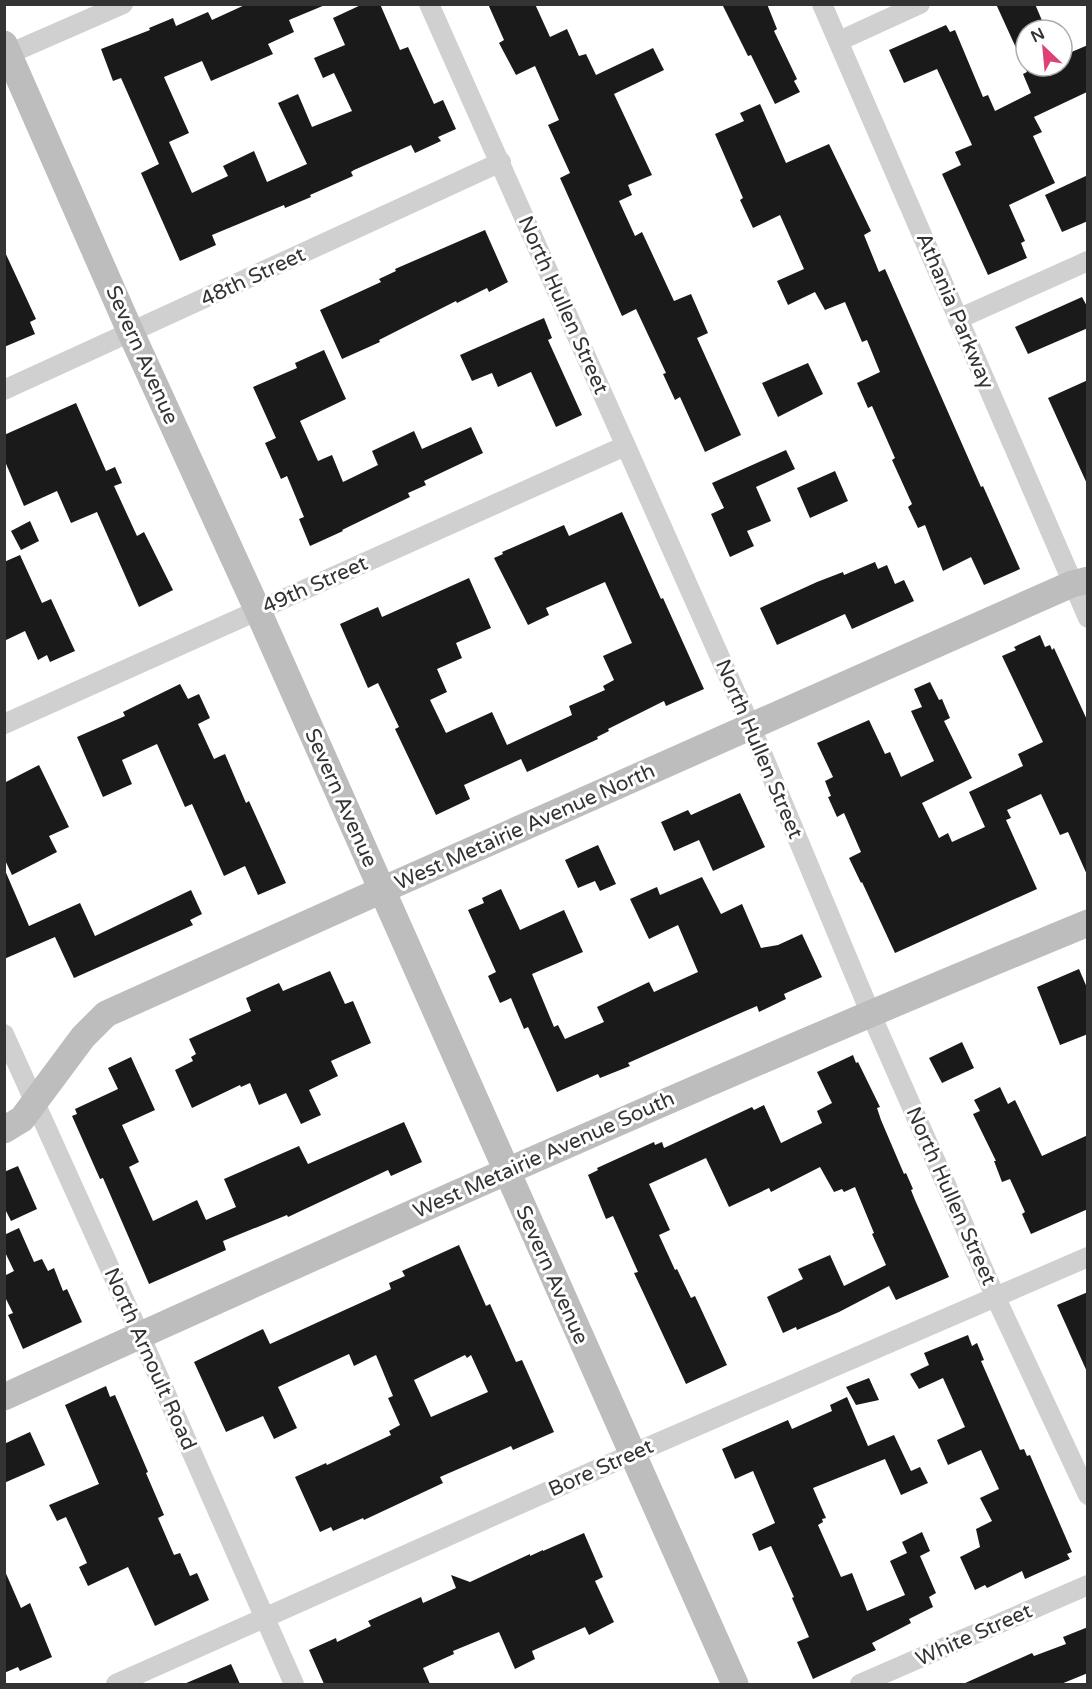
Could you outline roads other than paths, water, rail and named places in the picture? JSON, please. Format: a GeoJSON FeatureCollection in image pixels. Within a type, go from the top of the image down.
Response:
{"type":"FeatureCollection","features":[{"type":"Feature","properties":{"kind":"main road","name":"Severn Avenue"},"geometry":{"type":"LineString","coordinates":[[6,51],[258,611],[735,1684]]}},
{"type":"Feature","properties":{"kind":"main road","name":"West Metairie Avenue North"},"geometry":{"type":"LineString","coordinates":[[4,1130],[22,1119],[83,1037],[106,1014],[1080,582]]}},
{"type":"Feature","properties":{"kind":"main road","name":"West Metairie Avenue South"},"geometry":{"type":"LineString","coordinates":[[4,1397],[505,1171],[870,1012],[1088,923]]}},
{"type":"Feature","properties":{"kind":"street"},"geometry":{"type":"LineString","coordinates":[[6,51],[123,4]]}},
{"type":"Feature","properties":{"kind":"street","name":"North Hullen Street"},"geometry":{"type":"LineString","coordinates":[[429,4],[751,727],[870,1012],[995,1296],[1088,1495]]}},
{"type":"Feature","properties":{"kind":"street","name":"Athania Parkway"},"geometry":{"type":"LineString","coordinates":[[822,4],[958,319],[1080,582],[1088,618]]}},
{"type":"Feature","properties":{"kind":"street"},"geometry":{"type":"LineString","coordinates":[[839,41],[920,4]]}},
{"type":"Feature","properties":{"kind":"street","name":"48th Street"},"geometry":{"type":"LineString","coordinates":[[4,390],[501,162]]}},
{"type":"Feature","properties":{"kind":"street"},"geometry":{"type":"LineString","coordinates":[[958,319],[1088,261]]}},
{"type":"Feature","properties":{"kind":"street","name":"49th Street"},"geometry":{"type":"LineString","coordinates":[[4,724],[625,446]]}},
{"type":"Feature","properties":{"kind":"street","name":"North Arnoult Road"},"geometry":{"type":"LineString","coordinates":[[4,1034],[294,1684]]}},
{"type":"Feature","properties":{"kind":"street","name":"Bore Street"},"geometry":{"type":"LineString","coordinates":[[116,1684],[632,1454],[1088,1257]]}},
{"type":"Feature","properties":{"kind":"street","name":"White Street"},"geometry":{"type":"LineString","coordinates":[[860,1684],[1088,1585]]}}]}
